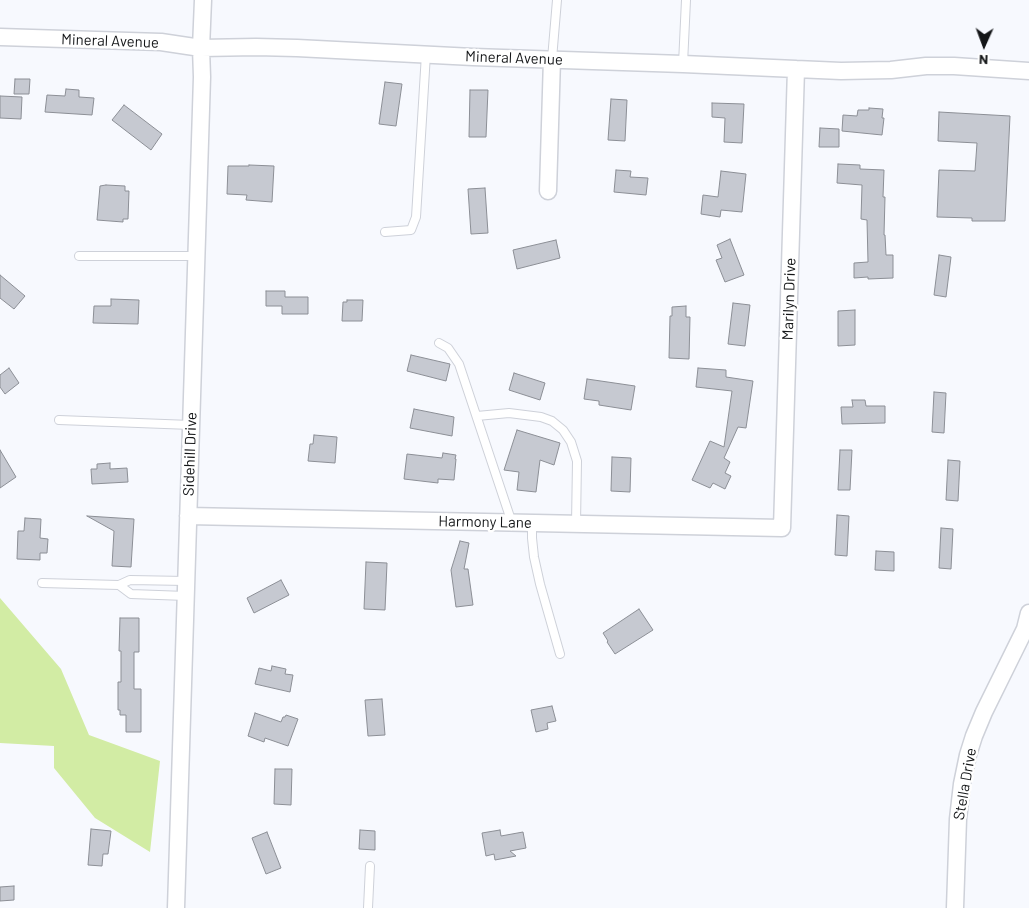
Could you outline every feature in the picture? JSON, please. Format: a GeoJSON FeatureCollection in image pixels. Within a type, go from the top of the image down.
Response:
{"type":"FeatureCollection","features":[{"type":"Feature","properties":{"kind":"street","name":"Sidehill Drive"},"geometry":{"type":"LineString","coordinates":[[176,908],[203,0]]}},
{"type":"Feature","properties":{"kind":"street","name":"Mineral Avenue"},"geometry":{"type":"LineString","coordinates":[[0,37],[161,42],[201,48],[297,48],[841,71],[891,70],[926,66],[1029,71]]}},
{"type":"Feature","properties":{"kind":"street"},"geometry":{"type":"LineString","coordinates":[[548,191],[552,60]]}},
{"type":"Feature","properties":{"kind":"street","name":"Marilyn Drive"},"geometry":{"type":"LineString","coordinates":[[782,528],[796,69]]}},
{"type":"Feature","properties":{"kind":"street","name":"Harmony Lane"},"geometry":{"type":"LineString","coordinates":[[188,516],[782,528]]}},
{"type":"Feature","properties":{"kind":"street","name":"Stella Drive"},"geometry":{"type":"LineString","coordinates":[[955,908],[958,819],[968,755],[984,712],[1025,628],[1029,613]]}},
{"type":"Feature","properties":{"kind":"lane"},"geometry":{"type":"LineString","coordinates":[[552,60],[557,0]]}},
{"type":"Feature","properties":{"kind":"lane"},"geometry":{"type":"LineString","coordinates":[[683,64],[686,0]]}},
{"type":"Feature","properties":{"kind":"lane"},"geometry":{"type":"LineString","coordinates":[[385,232],[411,230],[416,217],[426,54]]}},
{"type":"Feature","properties":{"kind":"lane"},"geometry":{"type":"LineString","coordinates":[[79,256],[196,256]]}},
{"type":"Feature","properties":{"kind":"lane"},"geometry":{"type":"LineString","coordinates":[[439,343],[448,348],[459,364],[512,523]]}},
{"type":"Feature","properties":{"kind":"lane"},"geometry":{"type":"LineString","coordinates":[[476,416],[509,413],[541,417],[552,421],[562,430],[571,442],[577,461],[576,524]]}},
{"type":"Feature","properties":{"kind":"lane"},"geometry":{"type":"LineString","coordinates":[[59,420],[191,425]]}},
{"type":"Feature","properties":{"kind":"lane"},"geometry":{"type":"LineString","coordinates":[[532,523],[534,557],[560,654]]}},
{"type":"Feature","properties":{"kind":"lane"},"geometry":{"type":"LineString","coordinates":[[42,583],[119,585],[130,580],[186,589]]}},
{"type":"Feature","properties":{"kind":"lane"},"geometry":{"type":"LineString","coordinates":[[119,585],[131,594],[186,589]]}},
{"type":"Feature","properties":{"kind":"lane"},"geometry":{"type":"LineString","coordinates":[[368,908],[370,866]]}},
{"type":"Feature","properties":{"kind":"green space"},"geometry":{"type":"Polygon","coordinates":[[[0,598],[61,669],[89,735],[160,761],[150,852],[95,818],[54,768],[54,746],[0,743],[0,598]]]}},
{"type":"Feature","properties":{"kind":"building"},"geometry":{"type":"Polygon","coordinates":[[[15,79],[30,79],[29,94],[14,94],[15,79]]]}},
{"type":"Feature","properties":{"kind":"building"},"geometry":{"type":"Polygon","coordinates":[[[385,82],[402,84],[396,126],[379,124],[385,82]]]}},
{"type":"Feature","properties":{"kind":"building"},"geometry":{"type":"Polygon","coordinates":[[[66,89],[79,90],[79,97],[94,98],[92,115],[45,112],[47,95],[65,96],[66,89]]]}},
{"type":"Feature","properties":{"kind":"building"},"geometry":{"type":"Polygon","coordinates":[[[470,90],[488,90],[486,137],[469,137],[470,90]]]}},
{"type":"Feature","properties":{"kind":"building"},"geometry":{"type":"Polygon","coordinates":[[[0,96],[22,97],[21,119],[0,118],[0,96]]]}},
{"type":"Feature","properties":{"kind":"building"},"geometry":{"type":"Polygon","coordinates":[[[611,99],[627,100],[625,141],[608,140],[611,99]]]}},
{"type":"Feature","properties":{"kind":"building"},"geometry":{"type":"Polygon","coordinates":[[[712,103],[744,104],[742,143],[724,142],[725,118],[712,117],[712,103]]]}},
{"type":"Feature","properties":{"kind":"building"},"geometry":{"type":"Polygon","coordinates":[[[124,105],[162,134],[151,150],[112,120],[124,105]]]}},
{"type":"Feature","properties":{"kind":"building"},"geometry":{"type":"Polygon","coordinates":[[[869,108],[883,109],[882,135],[842,131],[843,115],[857,116],[858,110],[869,110],[869,108]]]}},
{"type":"Feature","properties":{"kind":"building"},"geometry":{"type":"Polygon","coordinates":[[[939,112],[1010,116],[1005,221],[972,221],[972,218],[937,217],[939,170],[975,171],[977,143],[938,141],[939,112]]]}},
{"type":"Feature","properties":{"kind":"building"},"geometry":{"type":"Polygon","coordinates":[[[820,128],[839,129],[839,147],[819,147],[820,128]]]}},
{"type":"Feature","properties":{"kind":"building"},"geometry":{"type":"Polygon","coordinates":[[[838,164],[860,165],[860,169],[884,170],[884,235],[886,255],[893,255],[893,278],[854,278],[854,263],[868,262],[867,220],[861,219],[862,185],[837,183],[838,164]]]}},
{"type":"Feature","properties":{"kind":"building"},"geometry":{"type":"Polygon","coordinates":[[[228,166],[274,166],[272,202],[246,200],[247,195],[227,194],[228,166]]]}},
{"type":"Feature","properties":{"kind":"building"},"geometry":{"type":"Polygon","coordinates":[[[616,170],[631,171],[630,177],[648,178],[646,195],[614,192],[616,170]]]}},
{"type":"Feature","properties":{"kind":"building"},"geometry":{"type":"Polygon","coordinates":[[[721,171],[746,174],[742,212],[721,210],[720,217],[701,214],[703,195],[718,197],[721,171]]]}},
{"type":"Feature","properties":{"kind":"building"},"geometry":{"type":"Polygon","coordinates":[[[100,186],[125,186],[125,191],[129,191],[128,219],[123,219],[123,222],[97,220],[100,186]]]}},
{"type":"Feature","properties":{"kind":"building"},"geometry":{"type":"Polygon","coordinates":[[[485,188],[488,233],[471,234],[468,189],[485,188]]]}},
{"type":"Feature","properties":{"kind":"building"},"geometry":{"type":"Polygon","coordinates":[[[730,239],[744,275],[725,282],[716,260],[722,258],[717,245],[730,239]]]}},
{"type":"Feature","properties":{"kind":"building"},"geometry":{"type":"Polygon","coordinates":[[[556,240],[560,258],[517,269],[513,250],[556,240]]]}},
{"type":"Feature","properties":{"kind":"building"},"geometry":{"type":"Polygon","coordinates":[[[939,255],[951,257],[946,297],[934,295],[939,255]]]}},
{"type":"Feature","properties":{"kind":"building"},"geometry":{"type":"Polygon","coordinates":[[[0,275],[25,296],[14,309],[0,298],[0,275]]]}},
{"type":"Feature","properties":{"kind":"building"},"geometry":{"type":"Polygon","coordinates":[[[266,291],[285,291],[285,297],[308,297],[308,314],[282,314],[282,306],[266,306],[266,291]]]}},
{"type":"Feature","properties":{"kind":"building"},"geometry":{"type":"Polygon","coordinates":[[[111,299],[139,300],[138,324],[93,323],[94,306],[111,306],[111,299]]]}},
{"type":"Feature","properties":{"kind":"building"},"geometry":{"type":"Polygon","coordinates":[[[347,300],[363,300],[362,321],[342,321],[343,302],[347,302],[347,300]]]}},
{"type":"Feature","properties":{"kind":"building"},"geometry":{"type":"Polygon","coordinates":[[[733,303],[750,305],[745,346],[728,344],[733,303]]]}},
{"type":"Feature","properties":{"kind":"building"},"geometry":{"type":"Polygon","coordinates":[[[686,306],[686,317],[690,317],[689,359],[669,358],[672,307],[686,306]]]}},
{"type":"Feature","properties":{"kind":"building"},"geometry":{"type":"Polygon","coordinates":[[[855,310],[855,345],[838,346],[838,311],[855,310]]]}},
{"type":"Feature","properties":{"kind":"building"},"geometry":{"type":"Polygon","coordinates":[[[411,355],[450,364],[446,381],[407,371],[411,355]]]}},
{"type":"Feature","properties":{"kind":"building"},"geometry":{"type":"Polygon","coordinates":[[[9,368],[19,383],[5,394],[0,387],[0,375],[9,368]]]}},
{"type":"Feature","properties":{"kind":"building"},"geometry":{"type":"Polygon","coordinates":[[[698,368],[726,370],[726,377],[753,381],[746,428],[738,427],[724,458],[730,462],[725,473],[731,476],[725,489],[713,483],[710,488],[692,480],[710,441],[724,447],[732,391],[696,387],[698,368]]]}},
{"type":"Feature","properties":{"kind":"building"},"geometry":{"type":"Polygon","coordinates":[[[514,373],[545,383],[540,400],[509,390],[514,373]]]}},
{"type":"Feature","properties":{"kind":"building"},"geometry":{"type":"Polygon","coordinates":[[[587,379],[635,386],[631,410],[599,405],[599,401],[584,399],[587,379]]]}},
{"type":"Feature","properties":{"kind":"building"},"geometry":{"type":"Polygon","coordinates":[[[934,392],[946,393],[944,433],[932,432],[934,392]]]}},
{"type":"Feature","properties":{"kind":"building"},"geometry":{"type":"Polygon","coordinates":[[[852,400],[865,400],[866,406],[885,406],[885,423],[842,424],[841,407],[853,407],[852,400]]]}},
{"type":"Feature","properties":{"kind":"building"},"geometry":{"type":"Polygon","coordinates":[[[414,409],[454,417],[452,436],[410,428],[414,409]]]}},
{"type":"Feature","properties":{"kind":"building"},"geometry":{"type":"Polygon","coordinates":[[[517,430],[560,443],[554,465],[540,460],[536,492],[517,490],[519,472],[504,470],[517,430]]]}},
{"type":"Feature","properties":{"kind":"building"},"geometry":{"type":"Polygon","coordinates":[[[314,435],[337,437],[335,463],[308,461],[310,444],[313,444],[314,435]]]}},
{"type":"Feature","properties":{"kind":"building"},"geometry":{"type":"Polygon","coordinates":[[[0,450],[16,477],[0,488],[0,450]]]}},
{"type":"Feature","properties":{"kind":"building"},"geometry":{"type":"Polygon","coordinates":[[[840,450],[852,450],[850,490],[838,490],[840,450]]]}},
{"type":"Feature","properties":{"kind":"building"},"geometry":{"type":"Polygon","coordinates":[[[443,453],[456,455],[454,480],[438,479],[438,483],[404,479],[407,454],[442,458],[443,453]]]}},
{"type":"Feature","properties":{"kind":"building"},"geometry":{"type":"Polygon","coordinates":[[[612,457],[631,458],[630,492],[611,491],[612,457]]]}},
{"type":"Feature","properties":{"kind":"building"},"geometry":{"type":"Polygon","coordinates":[[[948,460],[960,461],[958,501],[946,500],[948,460]]]}},
{"type":"Feature","properties":{"kind":"building"},"geometry":{"type":"Polygon","coordinates":[[[110,463],[110,469],[127,468],[128,482],[92,484],[91,469],[97,469],[97,464],[110,463]]]}},
{"type":"Feature","properties":{"kind":"building"},"geometry":{"type":"Polygon","coordinates":[[[837,515],[849,516],[847,556],[835,555],[837,515]]]}},
{"type":"Feature","properties":{"kind":"building"},"geometry":{"type":"Polygon","coordinates":[[[87,516],[134,519],[131,567],[112,566],[114,531],[87,516]]]}},
{"type":"Feature","properties":{"kind":"building"},"geometry":{"type":"Polygon","coordinates":[[[25,518],[41,519],[40,538],[48,539],[47,553],[40,553],[40,560],[17,559],[18,531],[24,531],[25,518]]]}},
{"type":"Feature","properties":{"kind":"building"},"geometry":{"type":"Polygon","coordinates":[[[941,528],[953,529],[951,569],[939,568],[941,528]]]}},
{"type":"Feature","properties":{"kind":"building"},"geometry":{"type":"Polygon","coordinates":[[[460,541],[469,543],[464,569],[468,569],[473,605],[456,607],[451,570],[460,541]]]}},
{"type":"Feature","properties":{"kind":"building"},"geometry":{"type":"Polygon","coordinates":[[[876,551],[894,552],[894,571],[875,570],[876,551]]]}},
{"type":"Feature","properties":{"kind":"building"},"geometry":{"type":"Polygon","coordinates":[[[366,562],[387,563],[385,610],[364,609],[366,562]]]}},
{"type":"Feature","properties":{"kind":"building"},"geometry":{"type":"Polygon","coordinates":[[[281,580],[289,595],[254,613],[247,598],[281,580]]]}},
{"type":"Feature","properties":{"kind":"building"},"geometry":{"type":"Polygon","coordinates":[[[639,609],[653,630],[615,654],[603,633],[639,609]]]}},
{"type":"Feature","properties":{"kind":"building"},"geometry":{"type":"Polygon","coordinates":[[[120,618],[139,618],[139,652],[134,652],[134,689],[141,689],[141,732],[126,732],[126,715],[120,715],[120,710],[118,710],[118,682],[121,682],[121,651],[119,651],[120,618]]]}},
{"type":"Feature","properties":{"kind":"building"},"geometry":{"type":"Polygon","coordinates":[[[272,666],[286,669],[285,674],[293,675],[290,692],[255,684],[259,668],[271,671],[272,666]]]}},
{"type":"Feature","properties":{"kind":"building"},"geometry":{"type":"Polygon","coordinates":[[[382,699],[385,735],[368,736],[365,700],[382,699]]]}},
{"type":"Feature","properties":{"kind":"building"},"geometry":{"type":"Polygon","coordinates":[[[552,706],[556,721],[547,723],[548,729],[536,732],[531,710],[552,706]]]}},
{"type":"Feature","properties":{"kind":"building"},"geometry":{"type":"Polygon","coordinates":[[[255,713],[281,722],[286,715],[298,719],[288,746],[265,738],[264,742],[248,736],[255,713]]]}},
{"type":"Feature","properties":{"kind":"building"},"geometry":{"type":"Polygon","coordinates":[[[275,769],[292,769],[291,805],[274,804],[275,769]]]}},
{"type":"Feature","properties":{"kind":"building"},"geometry":{"type":"Polygon","coordinates":[[[91,829],[111,831],[108,854],[103,854],[102,866],[88,865],[91,829]]]}},
{"type":"Feature","properties":{"kind":"building"},"geometry":{"type":"Polygon","coordinates":[[[360,830],[375,831],[375,850],[359,849],[360,830]]]}},
{"type":"Feature","properties":{"kind":"building"},"geometry":{"type":"Polygon","coordinates":[[[500,830],[501,836],[523,832],[526,848],[510,851],[516,856],[495,860],[494,854],[486,856],[482,833],[500,830]]]}},
{"type":"Feature","properties":{"kind":"building"},"geometry":{"type":"Polygon","coordinates":[[[267,832],[281,868],[266,874],[252,838],[267,832]]]}},
{"type":"Feature","properties":{"kind":"building"},"geometry":{"type":"Polygon","coordinates":[[[14,886],[14,900],[0,901],[0,887],[14,886]]]}}]}
